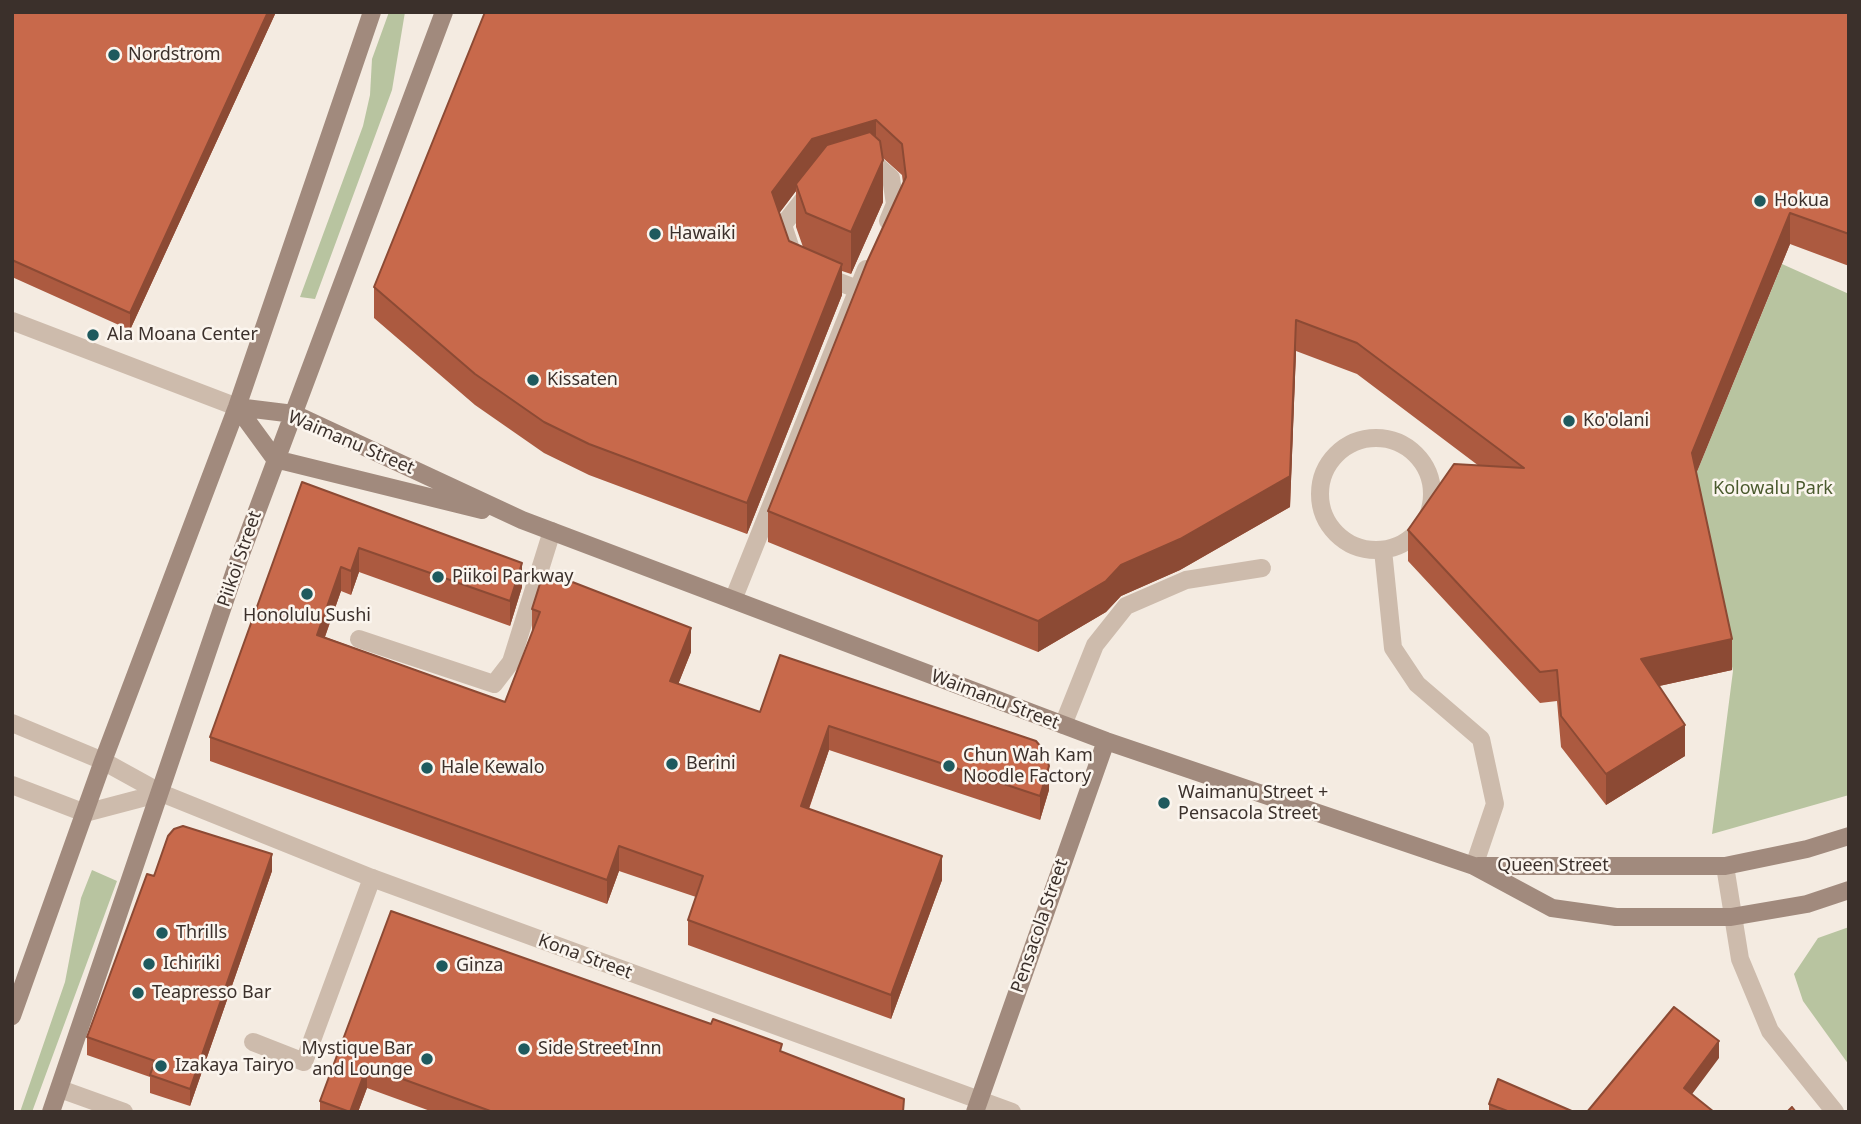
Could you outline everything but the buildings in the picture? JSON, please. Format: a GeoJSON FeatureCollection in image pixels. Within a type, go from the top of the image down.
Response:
{"type":"FeatureCollection","features":[{"type":"Feature","properties":{"kind":"street"},"geometry":{"type":"LineString","coordinates":[[12,1016],[103,761],[237,408],[372,12]]}},
{"type":"Feature","properties":{"kind":"street","name":"Piikoi Street"},"geometry":{"type":"LineString","coordinates":[[51,1112],[275,459],[444,12]]}},
{"type":"Feature","properties":{"kind":"street"},"geometry":{"type":"LineString","coordinates":[[733,600],[857,289],[895,204],[891,178],[873,162],[847,170]]}},
{"type":"Feature","properties":{"kind":"street"},"geometry":{"type":"LineString","coordinates":[[820,178],[783,225],[802,266],[857,289]]}},
{"type":"Feature","properties":{"kind":"street"},"geometry":{"type":"LineString","coordinates":[[12,321],[237,408],[275,459]]}},
{"type":"Feature","properties":{"kind":"street"},"geometry":{"type":"LineString","coordinates":[[12,329],[32,329]]}},
{"type":"Feature","properties":{"kind":"street","name":"Waimanu Street"},"geometry":{"type":"LineString","coordinates":[[237,408],[294,414],[522,520],[1106,741],[1474,866]]}},
{"type":"Feature","properties":{"kind":"street"},"geometry":{"type":"LineString","coordinates":[[1383,438],[1401,443],[1422,461],[1433,486],[1427,520],[1401,545],[1383,550],[1365,549],[1347,542],[1332,529],[1323,513],[1319,494],[1323,475],[1332,458],[1346,446],[1364,439],[1383,438]]}},
{"type":"Feature","properties":{"kind":"street","name":"Waimanu Street"},"geometry":{"type":"LineString","coordinates":[[275,459],[522,520]]}},
{"type":"Feature","properties":{"kind":"street"},"geometry":{"type":"LineString","coordinates":[[359,639],[494,684],[511,662],[552,531]]}},
{"type":"Feature","properties":{"kind":"street"},"geometry":{"type":"LineString","coordinates":[[1383,550],[1394,648],[1416,684],[1481,739],[1495,804],[1474,866]]}},
{"type":"Feature","properties":{"kind":"street"},"geometry":{"type":"LineString","coordinates":[[1063,725],[1095,645],[1126,606],[1186,580],[1262,568]]}},
{"type":"Feature","properties":{"kind":"street","name":"Kona Street"},"geometry":{"type":"LineString","coordinates":[[12,723],[103,761],[161,793],[372,878],[976,1107],[1012,1112]]}},
{"type":"Feature","properties":{"kind":"street","name":"Pensacola Street"},"geometry":{"type":"LineString","coordinates":[[976,1107],[1106,741]]}},
{"type":"Feature","properties":{"kind":"street"},"geometry":{"type":"LineString","coordinates":[[12,785],[85,813],[161,793]]}},
{"type":"Feature","properties":{"kind":"street","name":"Queen Street"},"geometry":{"type":"LineString","coordinates":[[1474,866],[1725,866],[1808,849],[1849,836]]}},
{"type":"Feature","properties":{"kind":"street","name":"Queen Street"},"geometry":{"type":"LineString","coordinates":[[1474,866],[1552,908],[1616,917],[1731,917],[1807,904],[1849,890]]}},
{"type":"Feature","properties":{"kind":"street"},"geometry":{"type":"LineString","coordinates":[[1725,866],[1731,917],[1740,959],[1770,1031],[1835,1112]]}},
{"type":"Feature","properties":{"kind":"street"},"geometry":{"type":"LineString","coordinates":[[253,1042],[304,1062],[372,878]]}},
{"type":"Feature","properties":{"kind":"street"},"geometry":{"type":"LineString","coordinates":[[60,1089],[124,1112]]}},
{"type":"Feature","properties":{"kind":"green space"},"geometry":{"type":"Polygon","coordinates":[[[389,12],[405,12],[392,90],[315,299],[300,297],[363,126],[370,95],[372,59],[389,12]]]}},
{"type":"Feature","properties":{"kind":"green space","name":"Kolowalu Park"},"geometry":{"type":"Polygon","coordinates":[[[1782,264],[1849,294],[1849,795],[1712,834],[1733,671],[1692,484],[1782,264]]]}},
{"type":"Feature","properties":{"kind":"green space"},"geometry":{"type":"Polygon","coordinates":[[[92,870],[117,881],[32,1112],[20,1112],[65,982],[81,898],[92,870]]]}},
{"type":"Feature","properties":{"kind":"green space"},"geometry":{"type":"Polygon","coordinates":[[[1849,927],[1849,1065],[1803,1001],[1794,974],[1818,938],[1849,927]]]}},
{"type":"Feature","properties":{"kind":"place","name":"Nordstrom"},"geometry":{"type":"Point","coordinates":[114,55]}},
{"type":"Feature","properties":{"kind":"place","name":"Hokua"},"geometry":{"type":"Point","coordinates":[1760,201]}},
{"type":"Feature","properties":{"kind":"place","name":"Hawaiki"},"geometry":{"type":"Point","coordinates":[655,234]}},
{"type":"Feature","properties":{"kind":"place","name":"Ala Moana Center"},"geometry":{"type":"Point","coordinates":[93,335]}},
{"type":"Feature","properties":{"kind":"place","name":"Kissaten"},"geometry":{"type":"Point","coordinates":[533,380]}},
{"type":"Feature","properties":{"kind":"place","name":"Ko'olani"},"geometry":{"type":"Point","coordinates":[1569,421]}},
{"type":"Feature","properties":{"kind":"place","name":"Piikoi Parkway"},"geometry":{"type":"Point","coordinates":[438,577]}},
{"type":"Feature","properties":{"kind":"place","name":"Honolulu Sushi"},"geometry":{"type":"Point","coordinates":[307,594]}},
{"type":"Feature","properties":{"kind":"place","name":"Berini"},"geometry":{"type":"Point","coordinates":[672,764]}},
{"type":"Feature","properties":{"kind":"place","name":"Chun Wah Kam Noodle Factory"},"geometry":{"type":"Point","coordinates":[949,766]}},
{"type":"Feature","properties":{"kind":"place","name":"Hale Kewalo"},"geometry":{"type":"Point","coordinates":[427,768]}},
{"type":"Feature","properties":{"kind":"place","name":"Waimanu Street + Pensacola Street"},"geometry":{"type":"Point","coordinates":[1164,803]}},
{"type":"Feature","properties":{"kind":"place","name":"Thrills"},"geometry":{"type":"Point","coordinates":[162,933]}},
{"type":"Feature","properties":{"kind":"place","name":"Ichiriki"},"geometry":{"type":"Point","coordinates":[149,964]}},
{"type":"Feature","properties":{"kind":"place","name":"Ginza"},"geometry":{"type":"Point","coordinates":[442,966]}},
{"type":"Feature","properties":{"kind":"place","name":"Teapresso Bar"},"geometry":{"type":"Point","coordinates":[138,993]}},
{"type":"Feature","properties":{"kind":"place","name":"Side Street Inn"},"geometry":{"type":"Point","coordinates":[524,1049]}},
{"type":"Feature","properties":{"kind":"place","name":"Mystique Bar and Lounge"},"geometry":{"type":"Point","coordinates":[427,1059]}},
{"type":"Feature","properties":{"kind":"place","name":"Izakaya Tairyo"},"geometry":{"type":"Point","coordinates":[161,1066]}}]}
